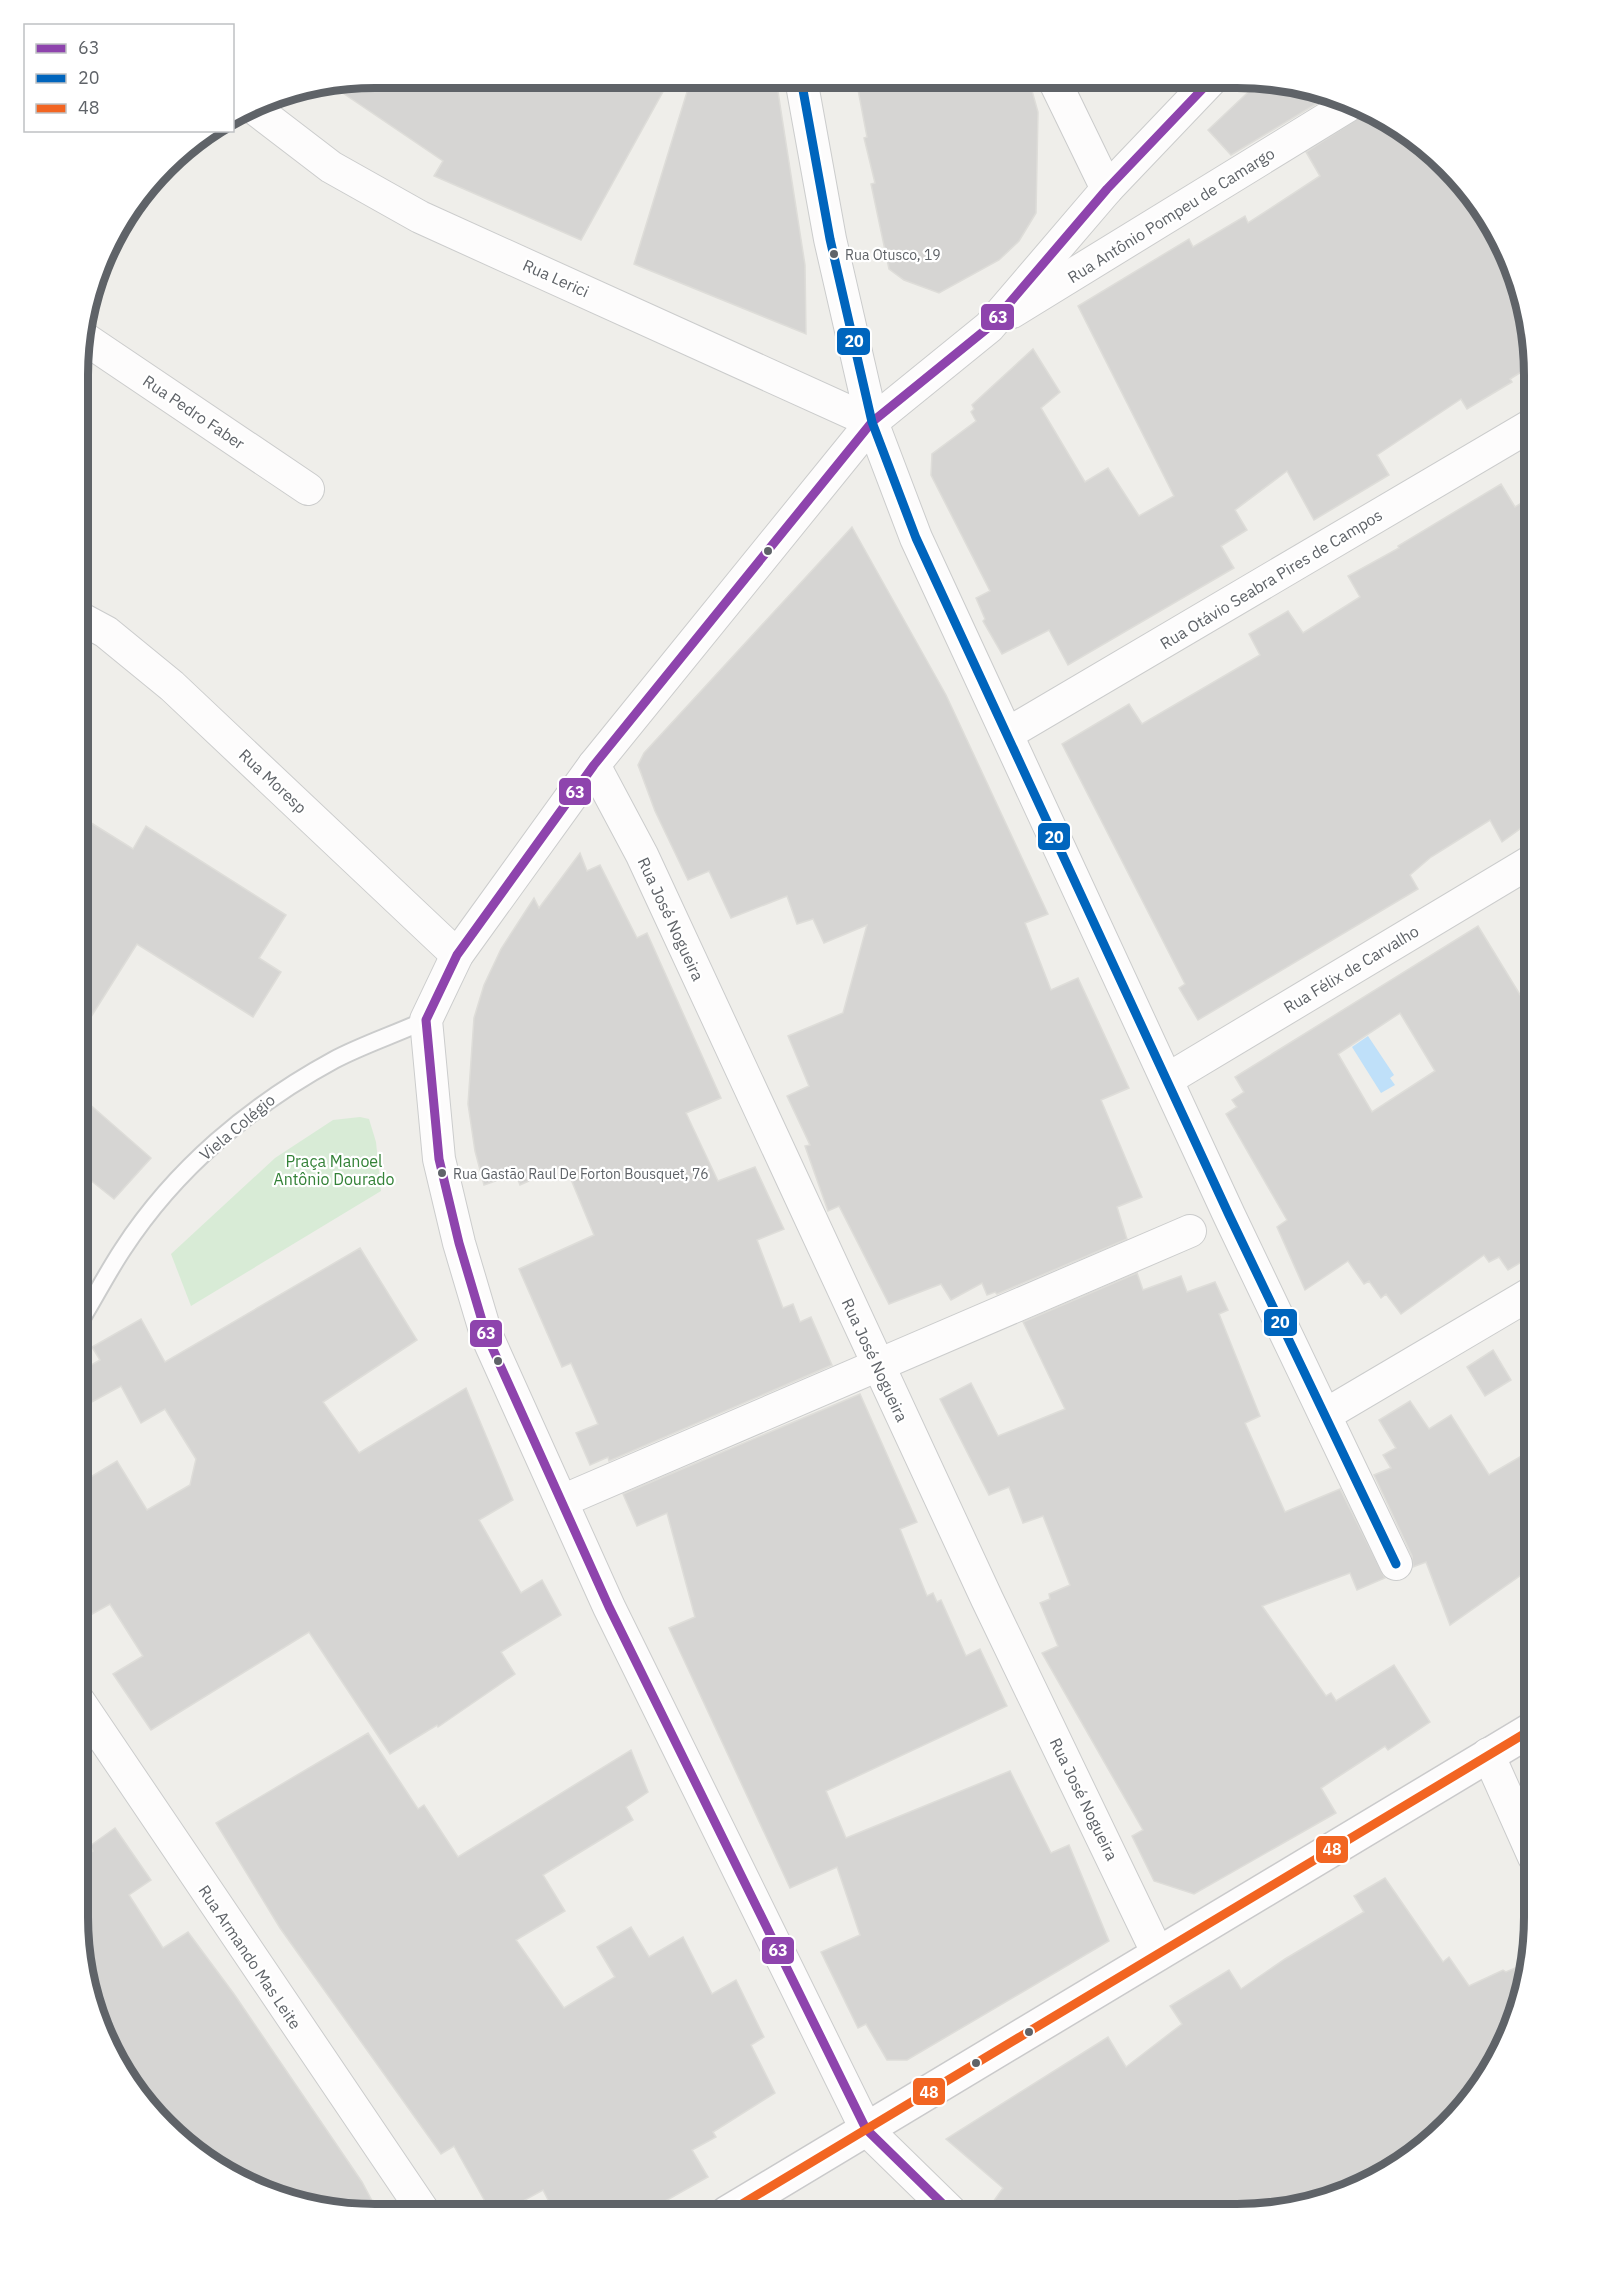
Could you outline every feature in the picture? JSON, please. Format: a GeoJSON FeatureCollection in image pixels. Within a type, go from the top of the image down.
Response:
{"type":"FeatureCollection","features":[{"type":"Feature","properties":{"kind":"main road"},"geometry":{"type":"LineString","coordinates":[[742,2204],[1158,1954],[1517,1743]]}},
{"type":"Feature","properties":{"kind":"street"},"geometry":{"type":"LineString","coordinates":[[803,88],[830,239],[872,423],[916,538],[1168,1078],[1234,1226],[1396,1564]]}},
{"type":"Feature","properties":{"kind":"street"},"geometry":{"type":"LineString","coordinates":[[1058,88],[1107,189]]}},
{"type":"Feature","properties":{"kind":"street"},"geometry":{"type":"LineString","coordinates":[[943,2204],[866,2129],[609,1607],[486,1334],[459,1243],[438,1159],[426,1020],[457,955],[594,765],[872,423],[989,327],[1107,189],[1203,88]]}},
{"type":"Feature","properties":{"kind":"street","name":"Rua Antônio Pompeu de Camargo"},"geometry":{"type":"LineString","coordinates":[[989,327],[1343,109]]}},
{"type":"Feature","properties":{"kind":"street","name":"Rua Lerici"},"geometry":{"type":"LineString","coordinates":[[260,113],[331,167],[420,217],[872,423]]}},
{"type":"Feature","properties":{"kind":"street","name":"Rua Pedro Faber"},"geometry":{"type":"LineString","coordinates":[[91,342],[308,489]]}},
{"type":"Feature","properties":{"kind":"street","name":"Rua Otávio Seabra Pires de Campos"},"geometry":{"type":"LineString","coordinates":[[1007,734],[1524,429]]}},
{"type":"Feature","properties":{"kind":"street","name":"Rua Moresp"},"geometry":{"type":"LineString","coordinates":[[88,622],[106,632],[172,686],[457,955]]}},
{"type":"Feature","properties":{"kind":"street","name":"Rua José Nogueira"},"geometry":{"type":"LineString","coordinates":[[594,765],[642,855],[878,1365],[1158,1954]]}},
{"type":"Feature","properties":{"kind":"street","name":"Rua Félix de Carvalho"},"geometry":{"type":"LineString","coordinates":[[1168,1078],[1524,866]]}},
{"type":"Feature","properties":{"kind":"street"},"geometry":{"type":"LineString","coordinates":[[562,1501],[1190,1231]]}},
{"type":"Feature","properties":{"kind":"street"},"geometry":{"type":"LineString","coordinates":[[1325,1415],[1524,1297]]}},
{"type":"Feature","properties":{"kind":"street","name":"Rua Armando Mas Leite"},"geometry":{"type":"LineString","coordinates":[[88,1715],[419,2204]]}},
{"type":"Feature","properties":{"kind":"street"},"geometry":{"type":"LineString","coordinates":[[1517,1743],[1524,1790]]}},
{"type":"Feature","properties":{"kind":"lane","name":"Viela Colégio"},"geometry":{"type":"LineString","coordinates":[[88,1308],[123,1249],[154,1207],[218,1139],[277,1094],[336,1059],[426,1020]]}},
{"type":"Feature","properties":{"kind":"green space","name":"Praça Manoel Antônio Dourado"},"geometry":{"type":"Polygon","coordinates":[[[360,1117],[369,1119],[376,1142],[381,1191],[191,1306],[171,1254],[275,1158],[333,1120],[360,1117]]]}},
{"type":"Feature","properties":{"kind":"water"},"geometry":{"type":"Polygon","coordinates":[[[1368,1036],[1394,1075],[1390,1078],[1395,1085],[1381,1093],[1352,1047],[1368,1036]]]}},
{"type":"Feature","properties":{"kind":"building"},"geometry":{"type":"Polygon","coordinates":[[[376,88],[665,88],[581,240],[434,176],[443,161],[340,91],[376,88]]]}},
{"type":"Feature","properties":{"kind":"building"},"geometry":{"type":"Polygon","coordinates":[[[688,88],[777,88],[805,265],[806,334],[634,264],[688,88]]]}},
{"type":"Feature","properties":{"kind":"building"},"geometry":{"type":"Polygon","coordinates":[[[858,88],[1031,88],[1038,112],[1036,213],[1019,241],[999,260],[939,293],[904,280],[889,269],[871,184],[875,183],[864,138],[867,137],[858,88]]]}},
{"type":"Feature","properties":{"kind":"building"},"geometry":{"type":"Polygon","coordinates":[[[1252,89],[1293,94],[1321,101],[1231,155],[1208,130],[1252,89]]]}},
{"type":"Feature","properties":{"kind":"building"},"geometry":{"type":"Polygon","coordinates":[[[1361,116],[1412,148],[1453,186],[1486,232],[1503,266],[1519,320],[1524,370],[1510,379],[1512,382],[1467,409],[1461,399],[1377,455],[1389,475],[1314,520],[1287,471],[1235,510],[1247,530],[1221,546],[1234,568],[1068,665],[1049,630],[1002,654],[983,621],[985,619],[976,598],[990,591],[931,475],[932,454],[976,421],[971,412],[974,409],[972,405],[1033,349],[1060,392],[1041,408],[1085,482],[1108,468],[1139,516],[1174,496],[1078,306],[1189,239],[1193,247],[1245,216],[1248,223],[1320,176],[1306,152],[1361,116]]]}},
{"type":"Feature","properties":{"kind":"building"},"geometry":{"type":"Polygon","coordinates":[[[1501,484],[1515,507],[1524,502],[1524,826],[1502,842],[1490,820],[1431,857],[1410,875],[1418,889],[1198,1020],[1179,988],[1185,984],[1062,744],[1129,704],[1142,724],[1260,655],[1249,634],[1288,611],[1303,633],[1360,597],[1348,576],[1399,548],[1398,546],[1501,484]]]}},
{"type":"Feature","properties":{"kind":"building"},"geometry":{"type":"Polygon","coordinates":[[[852,527],[946,695],[1048,914],[1025,923],[1051,990],[1078,978],[1129,1088],[1101,1100],[1142,1197],[1117,1207],[1127,1239],[997,1294],[995,1292],[987,1295],[982,1283],[951,1300],[941,1284],[889,1304],[839,1206],[828,1211],[805,1146],[810,1145],[787,1096],[809,1086],[788,1036],[843,1013],[867,925],[824,943],[813,919],[797,924],[787,896],[731,918],[709,871],[688,880],[655,811],[638,765],[644,753],[852,527]]]}},
{"type":"Feature","properties":{"kind":"building"},"geometry":{"type":"Polygon","coordinates":[[[88,821],[133,849],[146,826],[286,915],[259,958],[281,972],[253,1017],[137,944],[88,1022],[88,821]]]}},
{"type":"Feature","properties":{"kind":"building"},"geometry":{"type":"Polygon","coordinates":[[[580,853],[587,871],[600,865],[637,938],[647,933],[721,1098],[686,1113],[718,1181],[755,1167],[784,1229],[757,1240],[783,1308],[793,1304],[800,1322],[811,1317],[832,1365],[609,1461],[608,1457],[590,1465],[576,1433],[598,1424],[571,1363],[562,1367],[519,1269],[594,1235],[565,1165],[520,1185],[516,1174],[484,1185],[475,1151],[468,1104],[474,1018],[484,985],[501,949],[534,898],[539,908],[580,853]]]}},
{"type":"Feature","properties":{"kind":"building"},"geometry":{"type":"Polygon","coordinates":[[[1478,926],[1522,998],[1524,997],[1524,1261],[1508,1270],[1499,1257],[1489,1262],[1484,1255],[1401,1314],[1386,1294],[1381,1298],[1369,1281],[1364,1284],[1348,1261],[1305,1290],[1277,1227],[1287,1220],[1226,1114],[1237,1107],[1232,1100],[1244,1092],[1235,1077],[1478,926]],[[1400,1013],[1338,1054],[1372,1112],[1435,1071],[1400,1013]]]}},
{"type":"Feature","properties":{"kind":"building"},"geometry":{"type":"Polygon","coordinates":[[[88,1103],[151,1158],[114,1199],[88,1178],[88,1103]]]}},
{"type":"Feature","properties":{"kind":"building"},"geometry":{"type":"Polygon","coordinates":[[[360,1248],[417,1340],[323,1402],[359,1453],[466,1388],[513,1500],[479,1520],[521,1593],[542,1580],[561,1615],[501,1652],[515,1674],[438,1727],[437,1725],[390,1754],[309,1632],[151,1730],[113,1674],[143,1656],[110,1604],[88,1616],[88,1479],[117,1461],[147,1510],[190,1485],[196,1459],[165,1409],[141,1423],[121,1386],[88,1404],[88,1367],[100,1360],[92,1347],[141,1319],[165,1362],[360,1248]]]}},
{"type":"Feature","properties":{"kind":"building"},"geometry":{"type":"Polygon","coordinates":[[[1137,1273],[1143,1290],[1181,1276],[1187,1292],[1215,1282],[1228,1310],[1219,1314],[1260,1416],[1245,1423],[1285,1512],[1340,1489],[1385,1578],[1357,1590],[1350,1573],[1262,1606],[1326,1696],[1331,1693],[1336,1701],[1394,1665],[1430,1722],[1388,1750],[1385,1746],[1321,1788],[1336,1813],[1194,1894],[1154,1881],[1132,1836],[1143,1830],[1042,1653],[1058,1646],[1040,1603],[1050,1599],[1049,1594],[1070,1585],[1043,1516],[1023,1523],[1009,1487],[989,1495],[940,1399],[971,1383],[998,1436],[1065,1409],[1023,1322],[1137,1273]]]}},
{"type":"Feature","properties":{"kind":"building"},"geometry":{"type":"Polygon","coordinates":[[[1493,1350],[1511,1380],[1485,1396],[1467,1367],[1493,1350]]]}},
{"type":"Feature","properties":{"kind":"building"},"geometry":{"type":"Polygon","coordinates":[[[860,1394],[917,1522],[900,1529],[927,1596],[933,1593],[937,1602],[941,1600],[966,1656],[980,1649],[1007,1706],[826,1791],[846,1838],[1010,1771],[1051,1853],[1069,1845],[1109,1941],[907,2060],[887,2060],[866,2024],[858,2028],[821,1952],[860,1935],[837,1867],[790,1888],[669,1628],[695,1617],[667,1513],[637,1526],[623,1494],[860,1394]]]}},
{"type":"Feature","properties":{"kind":"building"},"geometry":{"type":"Polygon","coordinates":[[[1410,1401],[1429,1429],[1451,1415],[1489,1475],[1524,1454],[1524,1573],[1450,1625],[1426,1562],[1413,1567],[1412,1556],[1374,1475],[1391,1468],[1383,1455],[1396,1448],[1379,1420],[1410,1401]]]}},
{"type":"Feature","properties":{"kind":"building"},"geometry":{"type":"Polygon","coordinates":[[[368,1733],[418,1809],[424,1805],[458,1857],[631,1750],[648,1792],[626,1807],[633,1820],[543,1875],[565,1911],[516,1940],[564,2008],[615,1977],[597,1947],[631,1927],[649,1957],[683,1937],[712,1994],[736,1980],[764,2037],[751,2045],[775,2093],[713,2132],[716,2137],[692,2150],[708,2177],[660,2204],[550,2204],[543,2190],[518,2204],[487,2204],[454,2146],[441,2154],[280,1928],[216,1823],[368,1733]]]}},
{"type":"Feature","properties":{"kind":"building"},"geometry":{"type":"Polygon","coordinates":[[[115,1828],[151,1880],[129,1895],[163,1948],[188,1932],[234,1994],[362,2182],[374,2204],[338,2201],[301,2194],[249,2174],[216,2155],[186,2132],[148,2091],[118,2043],[98,1991],[89,1935],[88,1854],[93,1851],[90,1846],[115,1828]]]}},
{"type":"Feature","properties":{"kind":"building"},"geometry":{"type":"Polygon","coordinates":[[[1385,1878],[1443,1962],[1449,1957],[1469,1986],[1503,1970],[1506,1972],[1520,1966],[1515,1991],[1503,2026],[1476,2076],[1453,2106],[1427,2132],[1381,2165],[1347,2182],[1312,2194],[1256,2203],[996,2204],[993,2202],[1003,2188],[946,2139],[1108,2037],[1126,2067],[1182,2024],[1170,2006],[1229,1970],[1241,1989],[1285,1959],[1364,1912],[1354,1896],[1385,1878]]]}},
{"type":"Feature","properties":{"kind":"transit line","name":"20"},"geometry":{"type":"LineString","coordinates":[[803,88],[830,239],[872,422],[916,538],[1229,1215],[1396,1564]]}},
{"type":"Feature","properties":{"kind":"transit line","name":"63"},"geometry":{"type":"LineString","coordinates":[[943,2204],[866,2129],[609,1607],[486,1334],[459,1243],[439,1159],[426,1020],[457,955],[594,765],[872,422],[989,327],[1107,189],[1203,88]]}},
{"type":"Feature","properties":{"kind":"transit line","name":"48"},"geometry":{"type":"LineString","coordinates":[[742,2204],[1524,1734]]}},
{"type":"Feature","properties":{"kind":"place","name":"Rua Otusco, 19"},"geometry":{"type":"Point","coordinates":[834,254]}},
{"type":"Feature","properties":{"kind":"place","name":"Rua Gastão Raul De Forton Bousquet, 76"},"geometry":{"type":"Point","coordinates":[442,1173]}}]}
